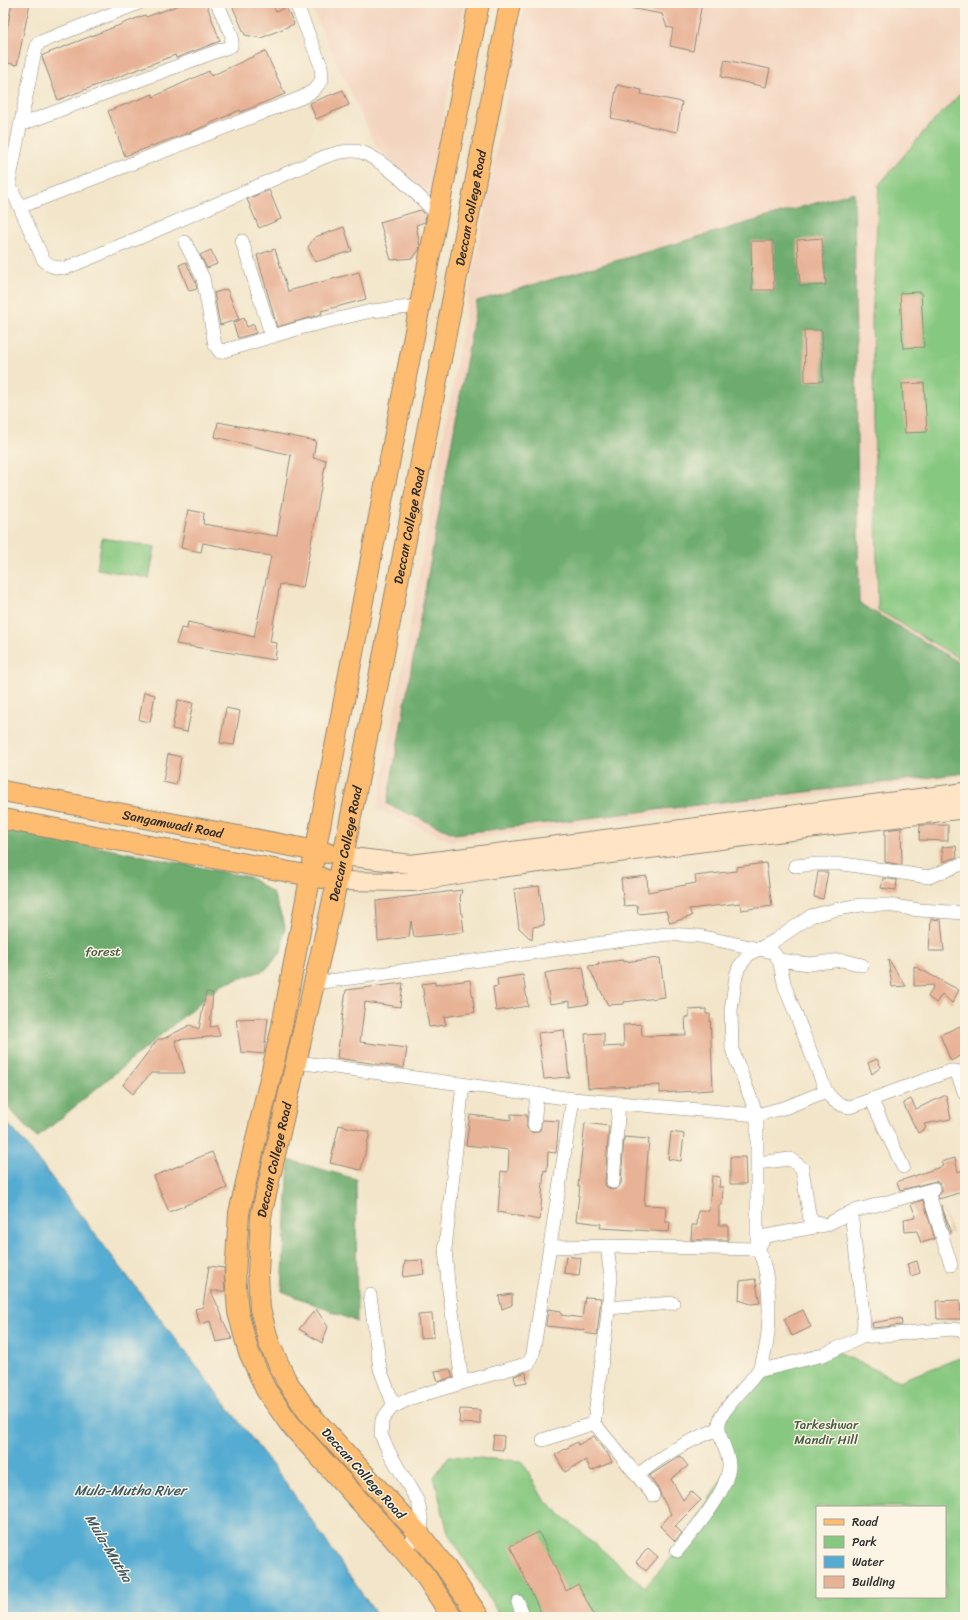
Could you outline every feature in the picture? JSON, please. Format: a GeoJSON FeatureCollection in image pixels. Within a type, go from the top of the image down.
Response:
{"type":"FeatureCollection","features":[{"type":"Feature","properties":{"kind":"main road","name":"Deccan College Road"},"geometry":{"type":"LineString","coordinates":[[452,1617],[426,1577],[402,1548],[289,1423],[266,1390],[248,1350],[238,1312],[235,1274],[239,1213],[281,1031],[479,3]]}},
{"type":"Feature","properties":{"kind":"main road","name":"Deccan College Road"},"geometry":{"type":"LineString","coordinates":[[478,1617],[444,1565],[420,1535],[307,1411],[286,1380],[269,1343],[260,1308],[258,1273],[261,1216],[338,881],[385,648],[510,3]]}},
{"type":"Feature","properties":{"kind":"main road","name":"Sangamwadi Road"},"geometry":{"type":"LineString","coordinates":[[3,791],[343,856]]}},
{"type":"Feature","properties":{"kind":"main road","name":"Sangamwadi Road"},"geometry":{"type":"LineString","coordinates":[[3,819],[338,881]]}},
{"type":"Feature","properties":{"kind":"street"},"geometry":{"type":"LineString","coordinates":[[139,3],[38,43],[34,56],[9,183],[44,259],[50,266],[66,268],[141,237],[324,156],[343,151],[360,152],[374,158],[438,215]]}},
{"type":"Feature","properties":{"kind":"street"},"geometry":{"type":"LineString","coordinates":[[20,125],[230,46],[232,36],[217,3]]}},
{"type":"Feature","properties":{"kind":"street"},"geometry":{"type":"LineString","coordinates":[[20,208],[303,97],[314,90],[322,80],[321,66],[296,3]]}},
{"type":"Feature","properties":{"kind":"street"},"geometry":{"type":"LineString","coordinates":[[185,242],[203,278],[215,345],[220,352],[371,311],[420,306]]}},
{"type":"Feature","properties":{"kind":"street"},"geometry":{"type":"LineString","coordinates":[[242,242],[272,337]]}},
{"type":"Feature","properties":{"kind":"street"},"geometry":{"type":"LineString","coordinates":[[343,856],[411,864],[965,792]]}},
{"type":"Feature","properties":{"kind":"street"},"geometry":{"type":"LineString","coordinates":[[338,881],[414,882],[492,869],[965,809]]}},
{"type":"Feature","properties":{"kind":"street"},"geometry":{"type":"LineString","coordinates":[[795,866],[844,864],[929,877],[965,864]]}},
{"type":"Feature","properties":{"kind":"street"},"geometry":{"type":"LineString","coordinates":[[677,1552],[715,1502],[723,1485],[729,1467],[726,1451],[718,1429],[721,1418],[737,1394],[758,1371],[765,1351],[770,1314],[767,1277],[761,1255],[757,1249],[757,1115],[732,1049],[731,1010],[736,976],[739,967],[749,954],[774,941],[811,916],[838,909],[861,905],[888,905],[919,910],[965,913]]}},
{"type":"Feature","properties":{"kind":"street"},"geometry":{"type":"LineString","coordinates":[[314,983],[667,934],[699,936],[773,952],[779,960],[785,987],[826,1091],[834,1101],[841,1106],[850,1107],[950,1071],[956,1071],[965,1094]]}},
{"type":"Feature","properties":{"kind":"street"},"geometry":{"type":"LineString","coordinates":[[779,960],[809,964],[842,960],[862,965]]}},
{"type":"Feature","properties":{"kind":"street"},"geometry":{"type":"LineString","coordinates":[[297,1062],[573,1099],[757,1115],[787,1106],[826,1091]]}},
{"type":"Feature","properties":{"kind":"street"},"geometry":{"type":"LineString","coordinates":[[462,1382],[448,1283],[445,1249],[463,1084]]}},
{"type":"Feature","properties":{"kind":"street"},"geometry":{"type":"LineString","coordinates":[[534,1125],[537,1094]]}},
{"type":"Feature","properties":{"kind":"street"},"geometry":{"type":"LineString","coordinates":[[402,1548],[420,1535],[422,1522],[418,1502],[388,1452],[382,1435],[382,1420],[391,1408],[411,1398],[529,1363],[533,1354],[573,1099]]}},
{"type":"Feature","properties":{"kind":"street"},"geometry":{"type":"LineString","coordinates":[[872,1099],[903,1167]]}},
{"type":"Feature","properties":{"kind":"street"},"geometry":{"type":"LineString","coordinates":[[613,1182],[619,1103]]}},
{"type":"Feature","properties":{"kind":"street"},"geometry":{"type":"LineString","coordinates":[[757,1163],[790,1159],[802,1168],[810,1220],[826,1225]]}},
{"type":"Feature","properties":{"kind":"street"},"geometry":{"type":"LineString","coordinates":[[757,1249],[766,1236],[826,1225],[851,1212],[931,1190],[951,1265]]}},
{"type":"Feature","properties":{"kind":"street"},"geometry":{"type":"LineString","coordinates":[[851,1212],[864,1323],[862,1337]]}},
{"type":"Feature","properties":{"kind":"street"},"geometry":{"type":"LineString","coordinates":[[550,1247],[607,1246],[757,1249]]}},
{"type":"Feature","properties":{"kind":"street"},"geometry":{"type":"LineString","coordinates":[[607,1246],[611,1277],[594,1423],[653,1495]]}},
{"type":"Feature","properties":{"kind":"street"},"geometry":{"type":"LineString","coordinates":[[370,1295],[380,1369],[394,1406]]}},
{"type":"Feature","properties":{"kind":"street"},"geometry":{"type":"LineString","coordinates":[[608,1308],[673,1303]]}},
{"type":"Feature","properties":{"kind":"street"},"geometry":{"type":"LineString","coordinates":[[758,1371],[823,1355],[862,1337],[952,1329],[965,1331]]}},
{"type":"Feature","properties":{"kind":"street"},"geometry":{"type":"LineString","coordinates":[[542,1440],[594,1423]]}},
{"type":"Feature","properties":{"kind":"street"},"geometry":{"type":"LineString","coordinates":[[636,1476],[653,1462],[676,1447],[718,1429]]}},
{"type":"Feature","properties":{"kind":"street"},"geometry":{"type":"LineString","coordinates":[[518,1602],[524,1617]]}},
{"type":"Feature","properties":{"kind":"shaded area"},"geometry":{"type":"Polygon","coordinates":[[[309,3],[465,3],[428,198],[376,146],[309,3]]]}},
{"type":"Feature","properties":{"kind":"shaded area"},"geometry":{"type":"Polygon","coordinates":[[[525,3],[965,3],[965,776],[756,804],[451,841],[377,809],[474,266],[525,3]]]}},
{"type":"Feature","properties":{"kind":"green space"},"geometry":{"type":"Polygon","coordinates":[[[965,89],[965,662],[878,610],[872,320],[879,185],[927,128],[965,89]]]}},
{"type":"Feature","properties":{"kind":"green space"},"geometry":{"type":"Polygon","coordinates":[[[854,192],[859,603],[965,666],[965,773],[455,834],[387,804],[477,301],[854,192]]]}},
{"type":"Feature","properties":{"kind":"green space"},"geometry":{"type":"Polygon","coordinates":[[[102,538],[155,547],[149,578],[97,569],[102,538]]]}},
{"type":"Feature","properties":{"kind":"green space","name":"forest"},"geometry":{"type":"Polygon","coordinates":[[[3,828],[249,877],[273,893],[285,926],[281,953],[265,970],[221,985],[37,1138],[3,1102],[3,828]]]}},
{"type":"Feature","properties":{"kind":"green space"},"geometry":{"type":"Polygon","coordinates":[[[289,1160],[356,1179],[357,1322],[282,1291],[289,1160]]]}},
{"type":"Feature","properties":{"kind":"green space","name":"Tarkeshwar Mandir Hill"},"geometry":{"type":"Polygon","coordinates":[[[834,1350],[899,1381],[965,1356],[965,1617],[501,1617],[448,1533],[434,1477],[449,1456],[522,1461],[544,1500],[645,1587],[677,1551],[729,1467],[721,1418],[764,1370],[834,1350]]]}},
{"type":"Feature","properties":{"kind":"water","name":"Mula-Mutha River"},"geometry":{"type":"Polygon","coordinates":[[[3,1118],[29,1148],[286,1483],[378,1617],[3,1617],[3,1118]]]}},
{"type":"Feature","properties":{"kind":"building"},"geometry":{"type":"Polygon","coordinates":[[[12,3],[30,3],[17,65],[3,62],[3,49],[12,3]]]}},
{"type":"Feature","properties":{"kind":"building"},"geometry":{"type":"Polygon","coordinates":[[[185,3],[206,3],[220,41],[176,58],[175,55],[58,100],[42,57],[43,55],[145,15],[146,17],[185,3]]]}},
{"type":"Feature","properties":{"kind":"building"},"geometry":{"type":"Polygon","coordinates":[[[231,3],[272,3],[276,12],[286,7],[294,24],[261,38],[245,35],[231,3]]]}},
{"type":"Feature","properties":{"kind":"building"},"geometry":{"type":"Polygon","coordinates":[[[630,3],[702,3],[693,51],[670,46],[673,28],[667,27],[662,14],[629,8],[630,3]]]}},
{"type":"Feature","properties":{"kind":"building"},"geometry":{"type":"Polygon","coordinates":[[[265,51],[285,94],[241,112],[240,110],[196,130],[125,156],[108,111],[153,94],[153,97],[209,71],[211,76],[265,51]]]}},
{"type":"Feature","properties":{"kind":"building"},"geometry":{"type":"Polygon","coordinates":[[[725,60],[770,69],[766,87],[721,77],[725,60]]]}},
{"type":"Feature","properties":{"kind":"building"},"geometry":{"type":"Polygon","coordinates":[[[617,85],[642,90],[641,94],[682,102],[677,132],[611,118],[617,85]]]}},
{"type":"Feature","properties":{"kind":"building"},"geometry":{"type":"Polygon","coordinates":[[[343,90],[349,105],[316,119],[310,103],[343,90]]]}},
{"type":"Feature","properties":{"kind":"building"},"geometry":{"type":"Polygon","coordinates":[[[269,190],[281,219],[259,228],[247,199],[269,190]]]}},
{"type":"Feature","properties":{"kind":"building"},"geometry":{"type":"Polygon","coordinates":[[[421,210],[426,215],[425,222],[416,225],[420,246],[419,250],[413,258],[391,260],[380,222],[421,210]]]}},
{"type":"Feature","properties":{"kind":"building"},"geometry":{"type":"Polygon","coordinates":[[[344,227],[352,251],[315,262],[308,247],[315,237],[344,227]]]}},
{"type":"Feature","properties":{"kind":"building"},"geometry":{"type":"Polygon","coordinates":[[[822,238],[826,285],[800,286],[797,240],[822,238]]]}},
{"type":"Feature","properties":{"kind":"building"},"geometry":{"type":"Polygon","coordinates":[[[751,241],[773,241],[774,290],[752,290],[751,241]]]}},
{"type":"Feature","properties":{"kind":"building"},"geometry":{"type":"Polygon","coordinates":[[[275,249],[288,291],[359,272],[366,299],[321,311],[322,314],[277,327],[257,255],[275,249]]]}},
{"type":"Feature","properties":{"kind":"building"},"geometry":{"type":"Polygon","coordinates":[[[211,250],[217,264],[207,268],[200,255],[211,250]]]}},
{"type":"Feature","properties":{"kind":"building"},"geometry":{"type":"Polygon","coordinates":[[[186,262],[197,289],[189,291],[179,265],[186,262]]]}},
{"type":"Feature","properties":{"kind":"building"},"geometry":{"type":"Polygon","coordinates":[[[227,289],[239,319],[220,325],[214,293],[227,289]]]}},
{"type":"Feature","properties":{"kind":"building"},"geometry":{"type":"Polygon","coordinates":[[[921,292],[924,347],[903,348],[900,293],[921,292]]]}},
{"type":"Feature","properties":{"kind":"building"},"geometry":{"type":"Polygon","coordinates":[[[244,318],[247,327],[254,324],[256,333],[238,338],[233,323],[244,318]]]}},
{"type":"Feature","properties":{"kind":"building"},"geometry":{"type":"Polygon","coordinates":[[[804,330],[822,330],[823,381],[805,382],[804,330]]]}},
{"type":"Feature","properties":{"kind":"building"},"geometry":{"type":"Polygon","coordinates":[[[924,383],[927,432],[905,433],[902,384],[924,383]]]}},
{"type":"Feature","properties":{"kind":"building"},"geometry":{"type":"Polygon","coordinates":[[[218,422],[316,441],[313,458],[326,460],[303,588],[280,584],[270,642],[277,643],[275,660],[176,644],[181,628],[187,629],[188,622],[254,637],[271,556],[203,543],[201,552],[181,548],[188,510],[204,513],[203,524],[277,536],[291,455],[215,437],[218,422]]]}},
{"type":"Feature","properties":{"kind":"building"},"geometry":{"type":"Polygon","coordinates":[[[144,692],[155,695],[150,722],[139,720],[144,692]]]}},
{"type":"Feature","properties":{"kind":"building"},"geometry":{"type":"Polygon","coordinates":[[[178,700],[193,703],[187,732],[172,729],[178,700]]]}},
{"type":"Feature","properties":{"kind":"building"},"geometry":{"type":"Polygon","coordinates":[[[226,708],[240,711],[234,745],[220,743],[226,708]]]}},
{"type":"Feature","properties":{"kind":"building"},"geometry":{"type":"Polygon","coordinates":[[[168,754],[181,757],[176,785],[163,782],[168,754]]]}},
{"type":"Feature","properties":{"kind":"building"},"geometry":{"type":"Polygon","coordinates":[[[920,825],[948,825],[948,841],[919,840],[920,825]]]}},
{"type":"Feature","properties":{"kind":"building"},"geometry":{"type":"Polygon","coordinates":[[[901,828],[902,865],[885,862],[885,830],[901,828]]]}},
{"type":"Feature","properties":{"kind":"building"},"geometry":{"type":"Polygon","coordinates":[[[956,846],[957,857],[943,862],[942,847],[956,846]]]}},
{"type":"Feature","properties":{"kind":"building"},"geometry":{"type":"Polygon","coordinates":[[[766,863],[772,906],[741,910],[740,903],[689,909],[692,916],[670,923],[666,911],[638,914],[637,905],[624,906],[621,879],[647,876],[648,892],[696,883],[695,876],[736,871],[736,867],[766,863]]]}},
{"type":"Feature","properties":{"kind":"building"},"geometry":{"type":"Polygon","coordinates":[[[818,872],[828,872],[823,899],[814,897],[818,872]]]}},
{"type":"Feature","properties":{"kind":"building"},"geometry":{"type":"Polygon","coordinates":[[[883,878],[897,880],[896,890],[881,888],[883,878]]]}},
{"type":"Feature","properties":{"kind":"building"},"geometry":{"type":"Polygon","coordinates":[[[539,886],[544,925],[533,927],[532,940],[519,928],[514,889],[539,886]]]}},
{"type":"Feature","properties":{"kind":"building"},"geometry":{"type":"Polygon","coordinates":[[[462,890],[460,898],[464,932],[414,937],[411,921],[409,937],[378,941],[376,901],[462,890]]]}},
{"type":"Feature","properties":{"kind":"building"},"geometry":{"type":"Polygon","coordinates":[[[931,919],[941,920],[944,951],[929,951],[931,919]]]}},
{"type":"Feature","properties":{"kind":"building"},"geometry":{"type":"Polygon","coordinates":[[[660,958],[665,997],[624,1002],[624,1004],[608,1005],[588,966],[599,965],[598,963],[623,960],[623,962],[660,958]]]}},
{"type":"Feature","properties":{"kind":"building"},"geometry":{"type":"Polygon","coordinates":[[[888,959],[906,986],[892,987],[888,959]]]}},
{"type":"Feature","properties":{"kind":"building"},"geometry":{"type":"Polygon","coordinates":[[[914,966],[959,990],[952,1003],[942,994],[936,1003],[928,997],[934,985],[914,986],[914,966]]]}},
{"type":"Feature","properties":{"kind":"building"},"geometry":{"type":"Polygon","coordinates":[[[583,967],[589,1004],[570,1007],[570,1001],[550,1004],[545,973],[583,967]]]}},
{"type":"Feature","properties":{"kind":"building"},"geometry":{"type":"Polygon","coordinates":[[[523,975],[528,1006],[496,1011],[493,987],[498,986],[497,979],[523,975]]]}},
{"type":"Feature","properties":{"kind":"building"},"geometry":{"type":"Polygon","coordinates":[[[470,980],[475,1012],[444,1017],[446,1025],[429,1027],[422,984],[435,982],[435,985],[470,980]]]}},
{"type":"Feature","properties":{"kind":"building"},"geometry":{"type":"Polygon","coordinates":[[[403,983],[400,1007],[365,1002],[360,1042],[407,1048],[404,1068],[337,1058],[346,990],[403,983]]]}},
{"type":"Feature","properties":{"kind":"building"},"geometry":{"type":"Polygon","coordinates":[[[206,992],[213,993],[210,1027],[217,1026],[220,1036],[175,1040],[185,1073],[151,1073],[133,1094],[123,1085],[158,1039],[163,1039],[190,1025],[199,1029],[206,992]]]}},
{"type":"Feature","properties":{"kind":"building"},"geometry":{"type":"Polygon","coordinates":[[[706,1009],[706,1014],[710,1014],[713,1090],[660,1093],[660,1085],[588,1088],[585,1034],[604,1033],[604,1047],[624,1046],[623,1025],[641,1024],[642,1036],[686,1035],[685,1017],[689,1017],[689,1010],[706,1009]]]}},
{"type":"Feature","properties":{"kind":"building"},"geometry":{"type":"Polygon","coordinates":[[[268,1018],[264,1054],[241,1052],[236,1019],[268,1018]]]}},
{"type":"Feature","properties":{"kind":"building"},"geometry":{"type":"Polygon","coordinates":[[[965,1024],[965,1053],[951,1061],[940,1035],[965,1024]]]}},
{"type":"Feature","properties":{"kind":"building"},"geometry":{"type":"Polygon","coordinates":[[[564,1030],[569,1077],[544,1079],[538,1033],[564,1030]]]}},
{"type":"Feature","properties":{"kind":"building"},"geometry":{"type":"Polygon","coordinates":[[[877,1059],[881,1067],[872,1074],[868,1063],[877,1059]]]}},
{"type":"Feature","properties":{"kind":"building"},"geometry":{"type":"Polygon","coordinates":[[[946,1095],[951,1119],[924,1124],[926,1128],[918,1133],[903,1103],[911,1099],[916,1109],[946,1095]]]}},
{"type":"Feature","properties":{"kind":"building"},"geometry":{"type":"Polygon","coordinates":[[[511,1114],[527,1115],[527,1128],[533,1133],[540,1130],[542,1120],[559,1121],[556,1153],[548,1152],[547,1171],[544,1170],[540,1220],[498,1212],[501,1171],[508,1172],[509,1150],[466,1145],[470,1115],[511,1120],[511,1114]]]}},
{"type":"Feature","properties":{"kind":"building"},"geometry":{"type":"Polygon","coordinates":[[[585,1123],[609,1126],[605,1181],[606,1186],[612,1190],[617,1189],[621,1183],[624,1137],[649,1139],[644,1205],[666,1206],[665,1222],[670,1222],[669,1232],[600,1228],[601,1224],[576,1221],[580,1186],[578,1186],[585,1123]]]}},
{"type":"Feature","properties":{"kind":"building"},"geometry":{"type":"Polygon","coordinates":[[[339,1125],[370,1132],[361,1170],[330,1163],[339,1125]]]}},
{"type":"Feature","properties":{"kind":"building"},"geometry":{"type":"Polygon","coordinates":[[[671,1132],[684,1134],[681,1161],[668,1159],[671,1132]]]}},
{"type":"Feature","properties":{"kind":"building"},"geometry":{"type":"Polygon","coordinates":[[[212,1152],[227,1188],[169,1212],[154,1176],[212,1152]]]}},
{"type":"Feature","properties":{"kind":"building"},"geometry":{"type":"Polygon","coordinates":[[[730,1157],[745,1157],[746,1184],[730,1184],[730,1157]]]}},
{"type":"Feature","properties":{"kind":"building"},"geometry":{"type":"Polygon","coordinates":[[[955,1158],[958,1172],[965,1169],[965,1191],[939,1199],[938,1196],[942,1191],[942,1187],[936,1181],[900,1190],[897,1182],[943,1166],[941,1162],[955,1158]]]}},
{"type":"Feature","properties":{"kind":"building"},"geometry":{"type":"Polygon","coordinates":[[[712,1176],[720,1177],[719,1187],[723,1187],[722,1205],[719,1205],[719,1225],[728,1225],[728,1240],[691,1240],[692,1225],[697,1225],[698,1211],[709,1211],[712,1176]]]}},
{"type":"Feature","properties":{"kind":"building"},"geometry":{"type":"Polygon","coordinates":[[[923,1200],[935,1239],[921,1243],[917,1231],[905,1232],[904,1219],[916,1217],[911,1204],[923,1200]]]}},
{"type":"Feature","properties":{"kind":"building"},"geometry":{"type":"Polygon","coordinates":[[[941,1205],[952,1233],[950,1234],[941,1205]]]}},
{"type":"Feature","properties":{"kind":"building"},"geometry":{"type":"Polygon","coordinates":[[[566,1256],[581,1258],[579,1275],[564,1273],[566,1256]]]}},
{"type":"Feature","properties":{"kind":"building"},"geometry":{"type":"Polygon","coordinates":[[[422,1260],[424,1274],[403,1277],[405,1261],[422,1260]]]}},
{"type":"Feature","properties":{"kind":"building"},"geometry":{"type":"Polygon","coordinates":[[[917,1261],[920,1273],[911,1276],[907,1264],[917,1261]]]}},
{"type":"Feature","properties":{"kind":"building"},"geometry":{"type":"Polygon","coordinates":[[[209,1266],[224,1268],[225,1291],[211,1291],[232,1339],[216,1342],[210,1321],[200,1324],[195,1309],[203,1307],[209,1266]]]}},
{"type":"Feature","properties":{"kind":"building"},"geometry":{"type":"Polygon","coordinates":[[[755,1279],[760,1303],[751,1304],[739,1300],[740,1281],[755,1279]]]}},
{"type":"Feature","properties":{"kind":"building"},"geometry":{"type":"Polygon","coordinates":[[[512,1294],[512,1305],[502,1309],[499,1296],[512,1294]]]}},
{"type":"Feature","properties":{"kind":"building"},"geometry":{"type":"Polygon","coordinates":[[[585,1297],[601,1298],[597,1335],[584,1333],[585,1330],[546,1326],[548,1309],[561,1311],[561,1315],[582,1318],[585,1297]]]}},
{"type":"Feature","properties":{"kind":"building"},"geometry":{"type":"Polygon","coordinates":[[[960,1300],[961,1319],[937,1319],[936,1301],[960,1300]]]}},
{"type":"Feature","properties":{"kind":"building"},"geometry":{"type":"Polygon","coordinates":[[[316,1309],[328,1327],[322,1343],[299,1329],[316,1309]]]}},
{"type":"Feature","properties":{"kind":"building"},"geometry":{"type":"Polygon","coordinates":[[[803,1310],[811,1327],[792,1336],[784,1319],[803,1310]]]}},
{"type":"Feature","properties":{"kind":"building"},"geometry":{"type":"Polygon","coordinates":[[[432,1314],[434,1337],[420,1338],[418,1315],[432,1314]]]}},
{"type":"Feature","properties":{"kind":"building"},"geometry":{"type":"Polygon","coordinates":[[[901,1318],[902,1325],[873,1328],[872,1323],[901,1318]]]}},
{"type":"Feature","properties":{"kind":"building"},"geometry":{"type":"Polygon","coordinates":[[[450,1369],[453,1377],[438,1382],[435,1371],[450,1369]]]}},
{"type":"Feature","properties":{"kind":"building"},"geometry":{"type":"Polygon","coordinates":[[[526,1372],[527,1382],[516,1384],[514,1376],[526,1372]]]}},
{"type":"Feature","properties":{"kind":"building"},"geometry":{"type":"Polygon","coordinates":[[[460,1409],[480,1410],[480,1424],[459,1423],[460,1409]]]}},
{"type":"Feature","properties":{"kind":"building"},"geometry":{"type":"Polygon","coordinates":[[[494,1435],[504,1436],[503,1450],[492,1449],[494,1435]]]}},
{"type":"Feature","properties":{"kind":"building"},"geometry":{"type":"Polygon","coordinates":[[[594,1436],[605,1452],[607,1452],[612,1462],[591,1471],[586,1460],[565,1472],[555,1455],[577,1442],[578,1445],[594,1436]]]}},
{"type":"Feature","properties":{"kind":"building"},"geometry":{"type":"Polygon","coordinates":[[[680,1456],[688,1466],[671,1479],[683,1500],[691,1491],[701,1500],[675,1526],[682,1533],[675,1541],[660,1526],[671,1514],[659,1490],[649,1476],[680,1456]]]}},
{"type":"Feature","properties":{"kind":"building"},"geometry":{"type":"Polygon","coordinates":[[[539,1532],[566,1591],[578,1584],[595,1617],[543,1617],[510,1546],[539,1532]]]}},
{"type":"Feature","properties":{"kind":"building"},"geometry":{"type":"Polygon","coordinates":[[[648,1548],[658,1557],[646,1571],[636,1562],[648,1548]]]}},
{"type":"Feature","properties":{"kind":"water label","name":"Mula-Mutha"},"geometry":{"type":"Point","coordinates":[109,1548]}}]}
